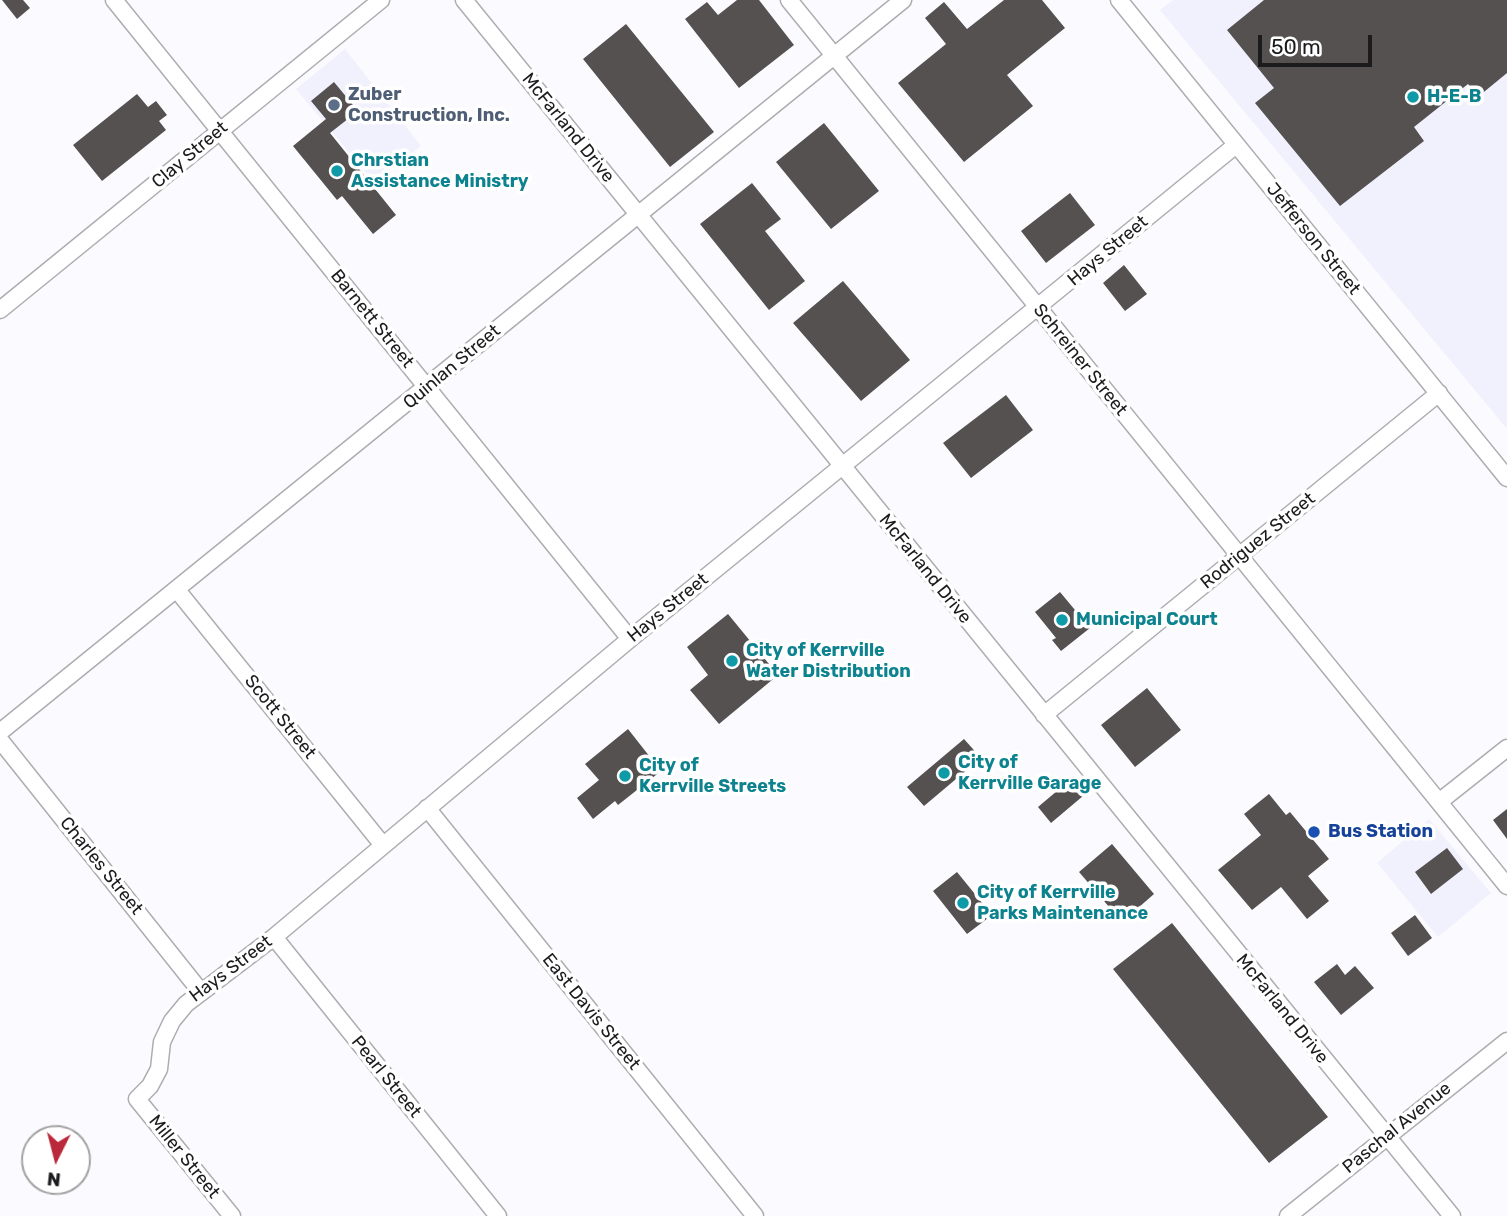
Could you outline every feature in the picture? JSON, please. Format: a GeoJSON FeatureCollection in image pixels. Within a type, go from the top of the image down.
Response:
{"type":"FeatureCollection","features":[{"type":"Feature","properties":{"kind":"street","name":"Barnett Street"},"geometry":{"type":"LineString","coordinates":[[114,0],[630,639]]}},
{"type":"Feature","properties":{"kind":"street","name":"Clay Street"},"geometry":{"type":"LineString","coordinates":[[0,310],[381,0]]}},
{"type":"Feature","properties":{"kind":"street","name":"McFarland Drive"},"geometry":{"type":"LineString","coordinates":[[464,0],[1452,1216]]}},
{"type":"Feature","properties":{"kind":"street","name":"Schreiner Street"},"geometry":{"type":"LineString","coordinates":[[789,0],[1507,886]]}},
{"type":"Feature","properties":{"kind":"street","name":"Quinlan Street"},"geometry":{"type":"LineString","coordinates":[[0,732],[428,388],[637,214],[903,0]]}},
{"type":"Feature","properties":{"kind":"street","name":"Jefferson Street"},"geometry":{"type":"LineString","coordinates":[[1119,0],[1507,478]]}},
{"type":"Feature","properties":{"kind":"street","name":"Hays Street"},"geometry":{"type":"LineString","coordinates":[[137,1099],[150,1086],[159,1069],[162,1042],[172,1021],[186,1004],[274,937],[630,639],[1236,145]]}},
{"type":"Feature","properties":{"kind":"street","name":"Rodriguez Street"},"geometry":{"type":"LineString","coordinates":[[1044,715],[1438,393]]}},
{"type":"Feature","properties":{"kind":"street","name":"Scott Street"},"geometry":{"type":"LineString","coordinates":[[177,590],[382,844]]}},
{"type":"Feature","properties":{"kind":"street","name":"Charles Street"},"geometry":{"type":"LineString","coordinates":[[0,740],[201,992]]}},
{"type":"Feature","properties":{"kind":"street"},"geometry":{"type":"LineString","coordinates":[[1439,802],[1507,748]]}},
{"type":"Feature","properties":{"kind":"street","name":"East Davis Street"},"geometry":{"type":"LineString","coordinates":[[427,808],[755,1216]]}},
{"type":"Feature","properties":{"kind":"street","name":"Pearl Street"},"geometry":{"type":"LineString","coordinates":[[274,937],[498,1216]]}},
{"type":"Feature","properties":{"kind":"street","name":"Paschal Avenue"},"geometry":{"type":"LineString","coordinates":[[1288,1216],[1507,1041]]}},
{"type":"Feature","properties":{"kind":"street","name":"Miller Street"},"geometry":{"type":"LineString","coordinates":[[137,1099],[232,1216]]}},
{"type":"Feature","properties":{"kind":"shaded area"},"geometry":{"type":"Polygon","coordinates":[[[1173,0],[1507,0],[1507,429],[1160,10],[1173,0]]]}},
{"type":"Feature","properties":{"kind":"shaded area"},"geometry":{"type":"Polygon","coordinates":[[[345,49],[421,146],[374,182],[296,89],[345,49]]]}},
{"type":"Feature","properties":{"kind":"shaded area"},"geometry":{"type":"Polygon","coordinates":[[[1429,819],[1491,893],[1438,937],[1377,863],[1429,819]]]}},
{"type":"Feature","properties":{"kind":"building"},"geometry":{"type":"Polygon","coordinates":[[[2,0],[23,0],[30,8],[17,19],[2,0]]]}},
{"type":"Feature","properties":{"kind":"building"},"geometry":{"type":"Polygon","coordinates":[[[737,0],[759,0],[794,45],[739,88],[685,19],[707,2],[718,15],[737,0]]]}},
{"type":"Feature","properties":{"kind":"building"},"geometry":{"type":"Polygon","coordinates":[[[1004,0],[1042,0],[1065,28],[1007,75],[1033,106],[964,162],[898,83],[946,44],[925,18],[944,2],[967,29],[1004,0]]]}},
{"type":"Feature","properties":{"kind":"building","name":"H-E-B"},"geometry":{"type":"Polygon","coordinates":[[[1264,0],[1507,0],[1507,73],[1479,96],[1468,84],[1414,127],[1424,141],[1340,206],[1255,103],[1274,88],[1227,30],[1264,0]]]}},
{"type":"Feature","properties":{"kind":"building"},"geometry":{"type":"Polygon","coordinates":[[[626,24],[714,132],[670,167],[583,59],[626,24]]]}},
{"type":"Feature","properties":{"kind":"building","name":"Chrstian Assistance Ministry"},"geometry":{"type":"Polygon","coordinates":[[[334,82],[358,111],[330,133],[396,215],[373,234],[342,196],[337,200],[293,146],[326,119],[311,101],[334,82]]]}},
{"type":"Feature","properties":{"kind":"building"},"geometry":{"type":"Polygon","coordinates":[[[137,94],[148,107],[156,101],[167,115],[159,121],[166,130],[102,181],[73,145],[137,94]]]}},
{"type":"Feature","properties":{"kind":"building"},"geometry":{"type":"Polygon","coordinates":[[[824,123],[879,191],[831,229],[776,162],[824,123]]]}},
{"type":"Feature","properties":{"kind":"building"},"geometry":{"type":"Polygon","coordinates":[[[752,183],[781,219],[765,231],[805,281],[769,310],[700,224],[752,183]]]}},
{"type":"Feature","properties":{"kind":"building"},"geometry":{"type":"Polygon","coordinates":[[[1070,193],[1095,225],[1046,263],[1021,231],[1070,193]]]}},
{"type":"Feature","properties":{"kind":"building"},"geometry":{"type":"Polygon","coordinates":[[[1124,265],[1147,294],[1125,311],[1103,283],[1124,265]]]}},
{"type":"Feature","properties":{"kind":"building"},"geometry":{"type":"Polygon","coordinates":[[[843,281],[910,360],[861,401],[793,323],[843,281]]]}},
{"type":"Feature","properties":{"kind":"building"},"geometry":{"type":"Polygon","coordinates":[[[1006,395],[1033,430],[971,478],[943,443],[1006,395]]]}},
{"type":"Feature","properties":{"kind":"building","name":"Municipal Court"},"geometry":{"type":"Polygon","coordinates":[[[1060,592],[1090,628],[1061,651],[1052,640],[1056,638],[1035,612],[1060,592]]]}},
{"type":"Feature","properties":{"kind":"building","name":"City of Kerrville Water Distribution"},"geometry":{"type":"Polygon","coordinates":[[[728,614],[778,675],[719,724],[690,690],[708,675],[687,647],[728,614]]]}},
{"type":"Feature","properties":{"kind":"building"},"geometry":{"type":"Polygon","coordinates":[[[1147,688],[1181,730],[1135,767],[1101,725],[1147,688]]]}},
{"type":"Feature","properties":{"kind":"building","name":"City of Kerrville Streets"},"geometry":{"type":"Polygon","coordinates":[[[628,729],[661,771],[618,805],[615,801],[593,819],[577,798],[599,780],[585,764],[628,729]]]}},
{"type":"Feature","properties":{"kind":"building","name":"City of Kerrville Garage"},"geometry":{"type":"Polygon","coordinates":[[[964,739],[981,758],[924,806],[907,787],[964,739]]]}},
{"type":"Feature","properties":{"kind":"building"},"geometry":{"type":"Polygon","coordinates":[[[1070,780],[1083,796],[1051,823],[1038,807],[1070,780]]]}},
{"type":"Feature","properties":{"kind":"building"},"geometry":{"type":"Polygon","coordinates":[[[1269,794],[1286,815],[1290,812],[1329,859],[1308,876],[1329,901],[1307,919],[1281,887],[1252,910],[1218,870],[1261,835],[1244,814],[1269,794]]]}},
{"type":"Feature","properties":{"kind":"building"},"geometry":{"type":"Polygon","coordinates":[[[1507,809],[1507,839],[1493,820],[1507,809]]]}},
{"type":"Feature","properties":{"kind":"building"},"geometry":{"type":"Polygon","coordinates":[[[1112,844],[1154,894],[1122,922],[1079,872],[1112,844]]]}},
{"type":"Feature","properties":{"kind":"building"},"geometry":{"type":"Polygon","coordinates":[[[1447,848],[1463,869],[1431,894],[1415,872],[1447,848]]]}},
{"type":"Feature","properties":{"kind":"building","name":"City of Kerrville Parks Maintenance"},"geometry":{"type":"Polygon","coordinates":[[[957,872],[992,915],[967,934],[933,891],[957,872]]]}},
{"type":"Feature","properties":{"kind":"building"},"geometry":{"type":"Polygon","coordinates":[[[1415,915],[1432,938],[1408,956],[1391,933],[1415,915]]]}},
{"type":"Feature","properties":{"kind":"building"},"geometry":{"type":"Polygon","coordinates":[[[1172,923],[1328,1117],[1269,1163],[1113,969],[1172,923]]]}},
{"type":"Feature","properties":{"kind":"building"},"geometry":{"type":"Polygon","coordinates":[[[1337,964],[1345,975],[1355,966],[1374,988],[1341,1015],[1314,982],[1337,964]]]}},
{"type":"Feature","properties":{"kind":"place","name":"H-E-B"},"geometry":{"type":"Point","coordinates":[1413,97]}},
{"type":"Feature","properties":{"kind":"place","name":"Zuber Construction, Inc."},"geometry":{"type":"Point","coordinates":[334,105]}},
{"type":"Feature","properties":{"kind":"place","name":"Chrstian Assistance Ministry"},"geometry":{"type":"Point","coordinates":[337,171]}},
{"type":"Feature","properties":{"kind":"place","name":"Municipal Court"},"geometry":{"type":"Point","coordinates":[1062,620]}},
{"type":"Feature","properties":{"kind":"place","name":"City of Kerrville Water Distribution"},"geometry":{"type":"Point","coordinates":[732,661]}},
{"type":"Feature","properties":{"kind":"place","name":"City of Kerrville Garage"},"geometry":{"type":"Point","coordinates":[944,773]}},
{"type":"Feature","properties":{"kind":"place","name":"City of Kerrville Streets"},"geometry":{"type":"Point","coordinates":[625,776]}},
{"type":"Feature","properties":{"kind":"place","name":"Bus Station"},"geometry":{"type":"Point","coordinates":[1314,832]}},
{"type":"Feature","properties":{"kind":"place","name":"City of Kerrville Parks Maintenance"},"geometry":{"type":"Point","coordinates":[963,903]}}]}
